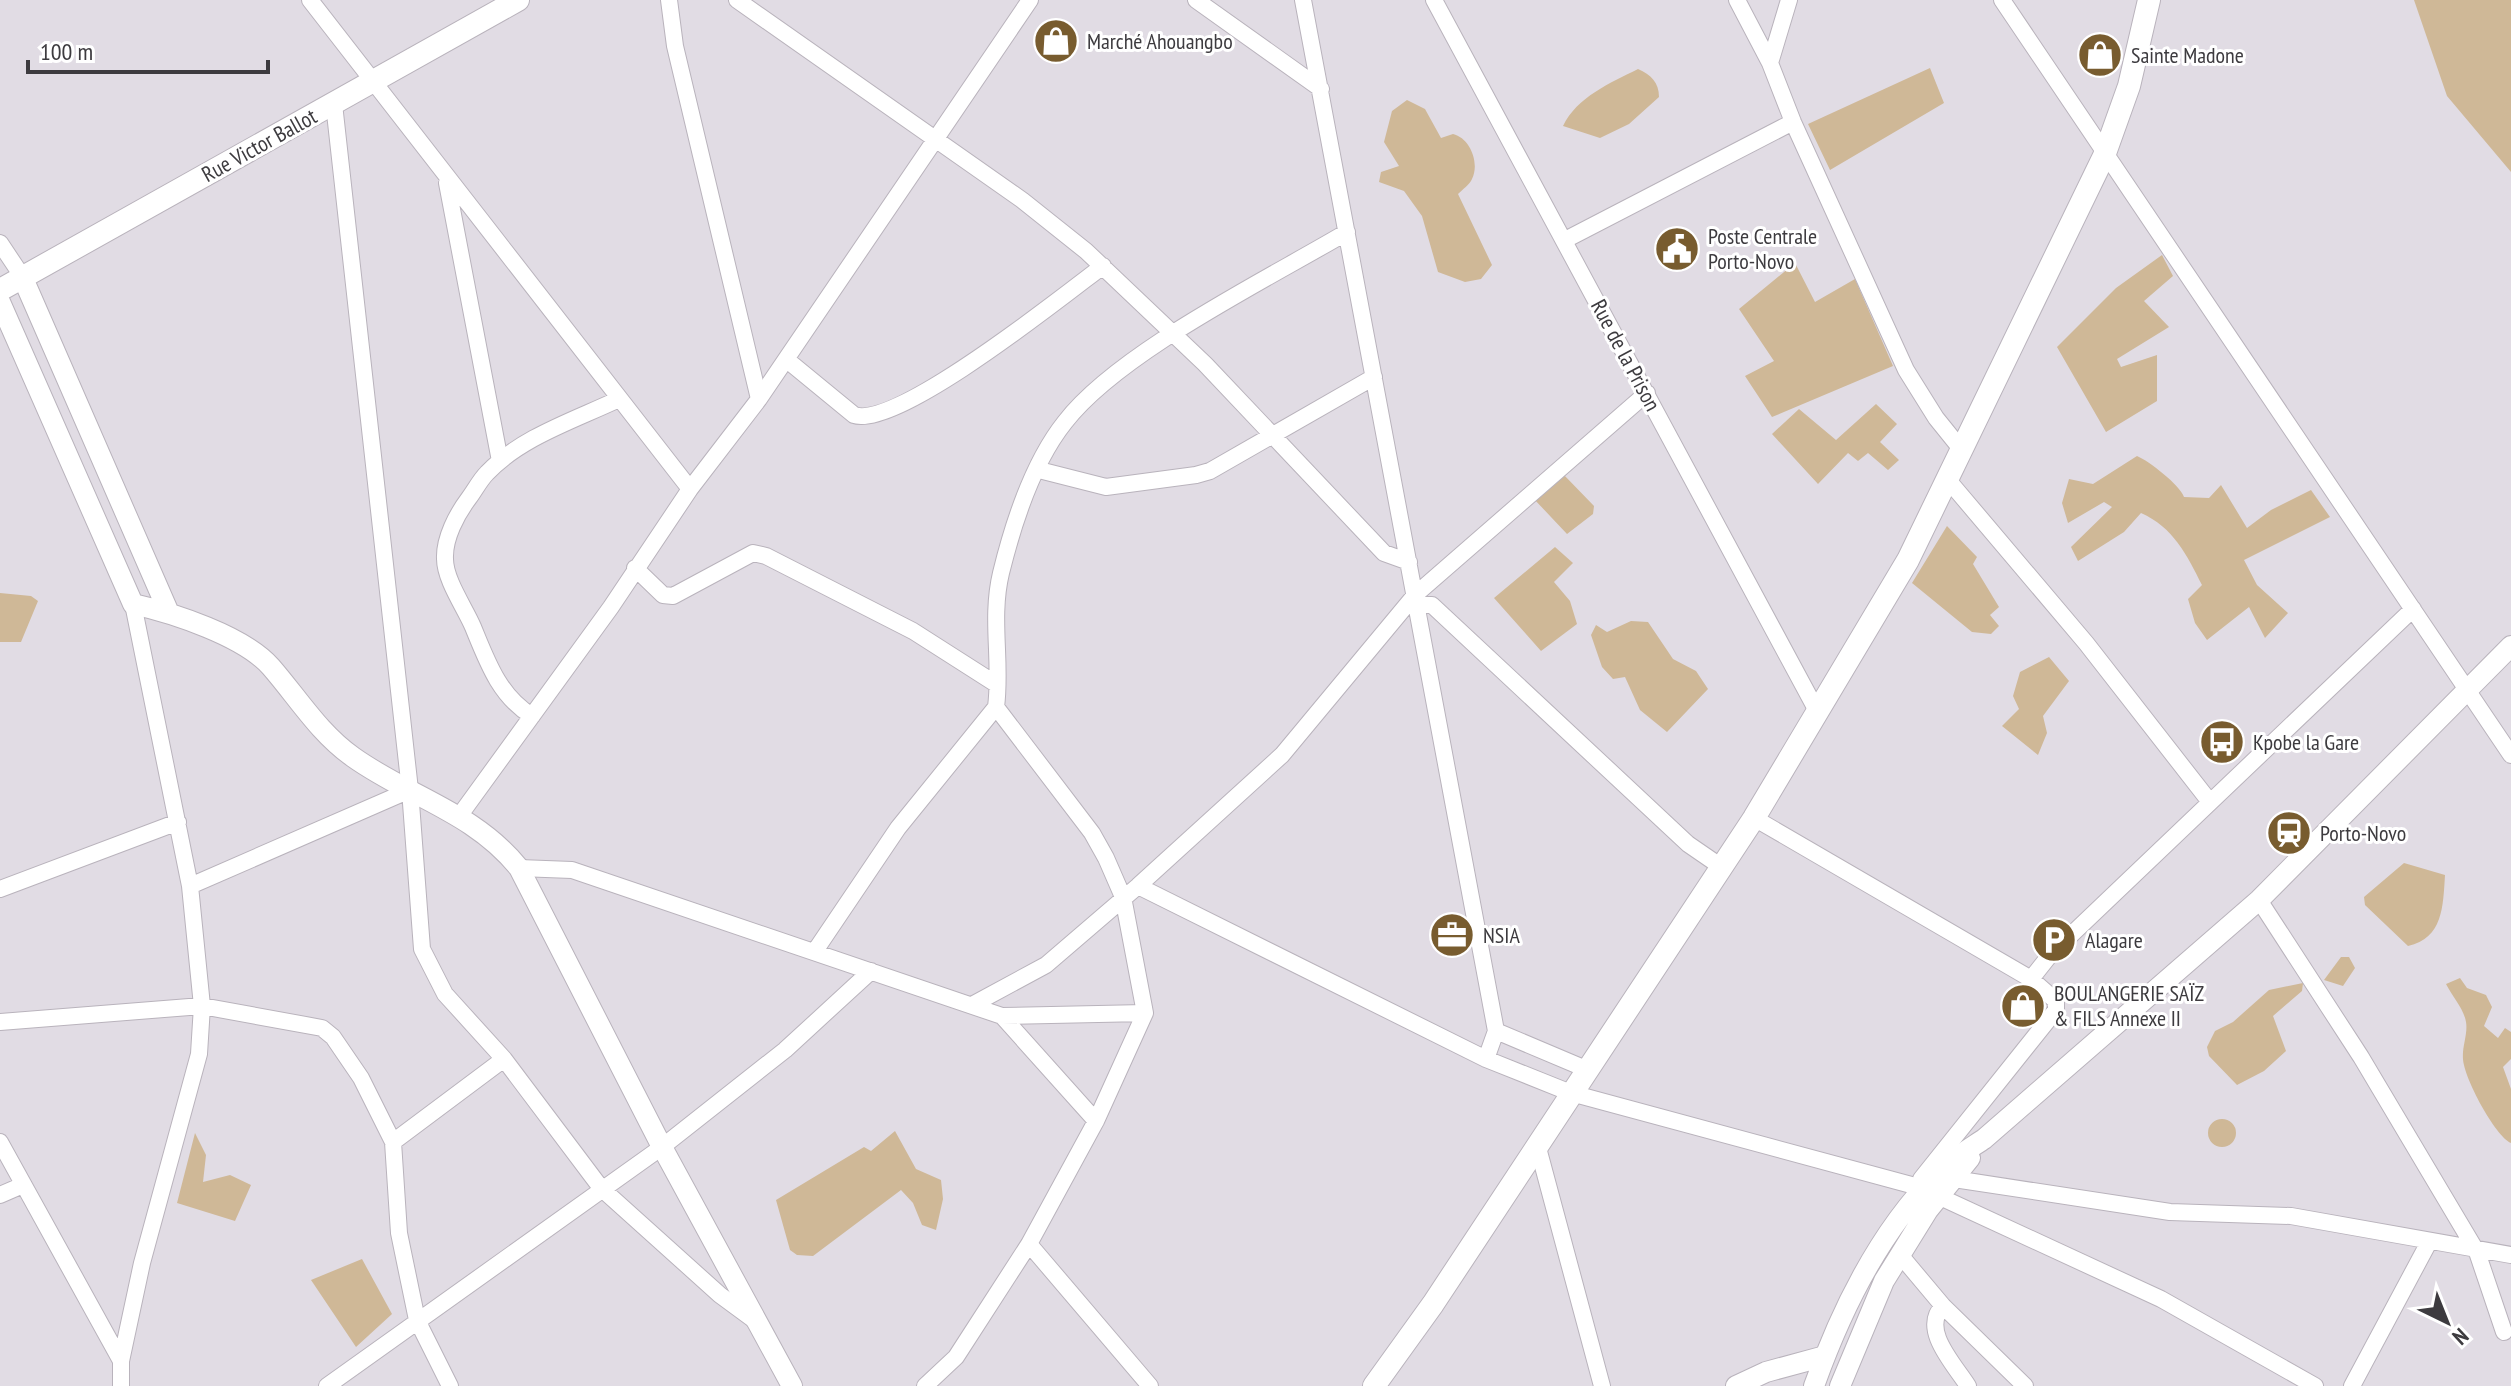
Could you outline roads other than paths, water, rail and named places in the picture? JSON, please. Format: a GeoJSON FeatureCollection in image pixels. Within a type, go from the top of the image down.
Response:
{"type":"FeatureCollection","features":[{"type":"Feature","properties":{"kind":"main road","name":"Rue Victor Ballot"},"geometry":{"type":"LineString","coordinates":[[0,290],[518,0]]}},
{"type":"Feature","properties":{"kind":"main road"},"geometry":{"type":"LineString","coordinates":[[1374,1386],[1754,818],[1908,560],[2104,156],[2129,86],[2149,0]]}},
{"type":"Feature","properties":{"kind":"street"},"geometry":{"type":"LineString","coordinates":[[310,0],[371,83],[690,489]]}},
{"type":"Feature","properties":{"kind":"street"},"geometry":{"type":"LineString","coordinates":[[669,0],[675,46],[759,399]]}},
{"type":"Feature","properties":{"kind":"street"},"geometry":{"type":"LineString","coordinates":[[737,0],[1022,200],[1103,266],[1175,334],[1384,553],[1409,562]]}},
{"type":"Feature","properties":{"kind":"street"},"geometry":{"type":"LineString","coordinates":[[460,815],[611,607],[690,489],[787,360],[1030,0]]}},
{"type":"Feature","properties":{"kind":"street"},"geometry":{"type":"LineString","coordinates":[[1196,0],[1321,89]]}},
{"type":"Feature","properties":{"kind":"street"},"geometry":{"type":"LineString","coordinates":[[1303,0],[1496,1031],[1486,1059]]}},
{"type":"Feature","properties":{"kind":"street","name":"Rue de la Prison"},"geometry":{"type":"LineString","coordinates":[[1434,0],[1817,711]]}},
{"type":"Feature","properties":{"kind":"street"},"geometry":{"type":"LineString","coordinates":[[1737,0],[1770,63],[1793,122],[1906,370],[1936,418],[1961,449]]}},
{"type":"Feature","properties":{"kind":"street"},"geometry":{"type":"LineString","coordinates":[[1770,63],[1789,0]]}},
{"type":"Feature","properties":{"kind":"street"},"geometry":{"type":"LineString","coordinates":[[2002,0],[2104,156],[2511,755]]}},
{"type":"Feature","properties":{"kind":"street"},"geometry":{"type":"LineString","coordinates":[[334,104],[410,790],[422,949],[445,994],[504,1059],[601,1188],[720,1295],[754,1320]]}},
{"type":"Feature","properties":{"kind":"street"},"geometry":{"type":"LineString","coordinates":[[1565,240],[1793,122]]}},
{"type":"Feature","properties":{"kind":"street"},"geometry":{"type":"LineString","coordinates":[[446,177],[500,461]]}},
{"type":"Feature","properties":{"kind":"street"},"geometry":{"type":"LineString","coordinates":[[925,1386],[956,1357],[1029,1244],[1096,1121],[1145,1013],[1123,897],[1092,833],[996,707],[994,614],[1001,572],[1039,470],[1063,424],[1085,400],[1175,334],[1347,232]]}},
{"type":"Feature","properties":{"kind":"street"},"geometry":{"type":"LineString","coordinates":[[0,243],[22,276],[169,613]]}},
{"type":"Feature","properties":{"kind":"street"},"geometry":{"type":"LineString","coordinates":[[787,360],[854,415],[864,418],[876,415],[924,394],[1103,266]]}},
{"type":"Feature","properties":{"kind":"street"},"geometry":{"type":"LineString","coordinates":[[0,302],[133,604],[190,886],[202,1006],[199,1054],[142,1263],[121,1361],[121,1386]]}},
{"type":"Feature","properties":{"kind":"street"},"geometry":{"type":"LineString","coordinates":[[1039,470],[1106,487],[1210,471],[1374,377]]}},
{"type":"Feature","properties":{"kind":"street"},"geometry":{"type":"LineString","coordinates":[[972,1005],[1046,965],[1138,886],[1282,755],[1416,600],[1647,393]]}},
{"type":"Feature","properties":{"kind":"street"},"geometry":{"type":"LineString","coordinates":[[532,716],[514,705],[502,689],[445,560],[460,510],[484,475],[518,447],[619,399]]}},
{"type":"Feature","properties":{"kind":"street"},"geometry":{"type":"LineString","coordinates":[[1948,480],[2086,643],[2210,802]]}},
{"type":"Feature","properties":{"kind":"street"},"geometry":{"type":"LineString","coordinates":[[635,568],[663,595],[673,596],[753,553],[766,556],[913,631],[996,684]]}},
{"type":"Feature","properties":{"kind":"street"},"geometry":{"type":"LineString","coordinates":[[1416,600],[1432,605],[1688,844],[1720,866]]}},
{"type":"Feature","properties":{"kind":"street"},"geometry":{"type":"LineString","coordinates":[[133,604],[169,613],[256,654],[337,746],[372,770],[460,815],[487,834],[519,868],[662,1147],[792,1386]]}},
{"type":"Feature","properties":{"kind":"street"},"geometry":{"type":"LineString","coordinates":[[2031,979],[2050,955],[2413,609]]}},
{"type":"Feature","properties":{"kind":"street"},"geometry":{"type":"LineString","coordinates":[[1814,1386],[1825,1356],[1864,1277],[1901,1217],[1942,1170],[1984,1139],[2259,900],[2511,646]]}},
{"type":"Feature","properties":{"kind":"street"},"geometry":{"type":"LineString","coordinates":[[815,951],[898,828],[996,707]]}},
{"type":"Feature","properties":{"kind":"street"},"geometry":{"type":"LineString","coordinates":[[190,886],[410,790]]}},
{"type":"Feature","properties":{"kind":"street"},"geometry":{"type":"LineString","coordinates":[[1754,818],[2031,979],[2051,992],[2056,1001],[2056,1010],[1926,1190],[1901,1256],[1871,1309],[1840,1386]]}},
{"type":"Feature","properties":{"kind":"street"},"geometry":{"type":"LineString","coordinates":[[0,889],[178,822]]}},
{"type":"Feature","properties":{"kind":"street"},"geometry":{"type":"LineString","coordinates":[[519,868],[572,870],[1002,1016],[1145,1013]]}},
{"type":"Feature","properties":{"kind":"street"},"geometry":{"type":"LineString","coordinates":[[1138,886],[1486,1059],[1571,1093],[1926,1190],[2161,1299],[2315,1386]]}},
{"type":"Feature","properties":{"kind":"street"},"geometry":{"type":"LineString","coordinates":[[2259,900],[2361,1057],[2477,1252],[2504,1332]]}},
{"type":"Feature","properties":{"kind":"street"},"geometry":{"type":"LineString","coordinates":[[327,1386],[662,1147],[785,1050],[871,971]]}},
{"type":"Feature","properties":{"kind":"street"},"geometry":{"type":"LineString","coordinates":[[0,1022],[202,1006],[322,1028],[333,1037],[361,1078],[393,1142],[399,1233],[417,1320],[450,1386]]}},
{"type":"Feature","properties":{"kind":"street"},"geometry":{"type":"LineString","coordinates":[[1002,1016],[1096,1121]]}},
{"type":"Feature","properties":{"kind":"street"},"geometry":{"type":"LineString","coordinates":[[1496,1031],[1586,1069]]}},
{"type":"Feature","properties":{"kind":"street"},"geometry":{"type":"LineString","coordinates":[[393,1142],[504,1059]]}},
{"type":"Feature","properties":{"kind":"street"},"geometry":{"type":"LineString","coordinates":[[1954,1179],[1984,1139]]}},
{"type":"Feature","properties":{"kind":"street"},"geometry":{"type":"LineString","coordinates":[[0,1142],[121,1361]]}},
{"type":"Feature","properties":{"kind":"street"},"geometry":{"type":"LineString","coordinates":[[1537,1144],[1602,1386]]}},
{"type":"Feature","properties":{"kind":"street"},"geometry":{"type":"LineString","coordinates":[[1926,1190],[1954,1179],[2170,1212],[2291,1216],[2477,1252],[2511,1255]]}},
{"type":"Feature","properties":{"kind":"street"},"geometry":{"type":"LineString","coordinates":[[0,1195],[23,1185]]}},
{"type":"Feature","properties":{"kind":"street"},"geometry":{"type":"LineString","coordinates":[[2352,1386],[2429,1242]]}},
{"type":"Feature","properties":{"kind":"street"},"geometry":{"type":"LineString","coordinates":[[1029,1244],[1150,1386]]}},
{"type":"Feature","properties":{"kind":"street"},"geometry":{"type":"LineString","coordinates":[[1901,1256],[1943,1306],[2025,1386]]}},
{"type":"Feature","properties":{"kind":"street"},"geometry":{"type":"LineString","coordinates":[[1943,1306],[1935,1314],[1933,1327],[1968,1386]]}},
{"type":"Feature","properties":{"kind":"street"},"geometry":{"type":"LineString","coordinates":[[1736,1386],[1766,1372],[1825,1356]]}},
{"type":"Feature","properties":{"kind":"place","name":"Marché Ahouangbo"},"geometry":{"type":"Point","coordinates":[1056,41]}},
{"type":"Feature","properties":{"kind":"place","name":"Sainte Madone"},"geometry":{"type":"Point","coordinates":[2100,55]}},
{"type":"Feature","properties":{"kind":"place","name":"Poste Centrale Porto-Novo"},"geometry":{"type":"Point","coordinates":[1677,249]}},
{"type":"Feature","properties":{"kind":"place","name":"Kpobe la Gare"},"geometry":{"type":"Point","coordinates":[2222,742]}},
{"type":"Feature","properties":{"kind":"place","name":"Porto-Novo"},"geometry":{"type":"Point","coordinates":[2289,833]}},
{"type":"Feature","properties":{"kind":"place","name":"NSIA"},"geometry":{"type":"Point","coordinates":[1452,935]}},
{"type":"Feature","properties":{"kind":"place","name":"Alagare"},"geometry":{"type":"Point","coordinates":[2054,940]}},
{"type":"Feature","properties":{"kind":"place","name":"BOULANGERIE SAÏZ & FILS Annexe II"},"geometry":{"type":"Point","coordinates":[2023,1006]}}]}
